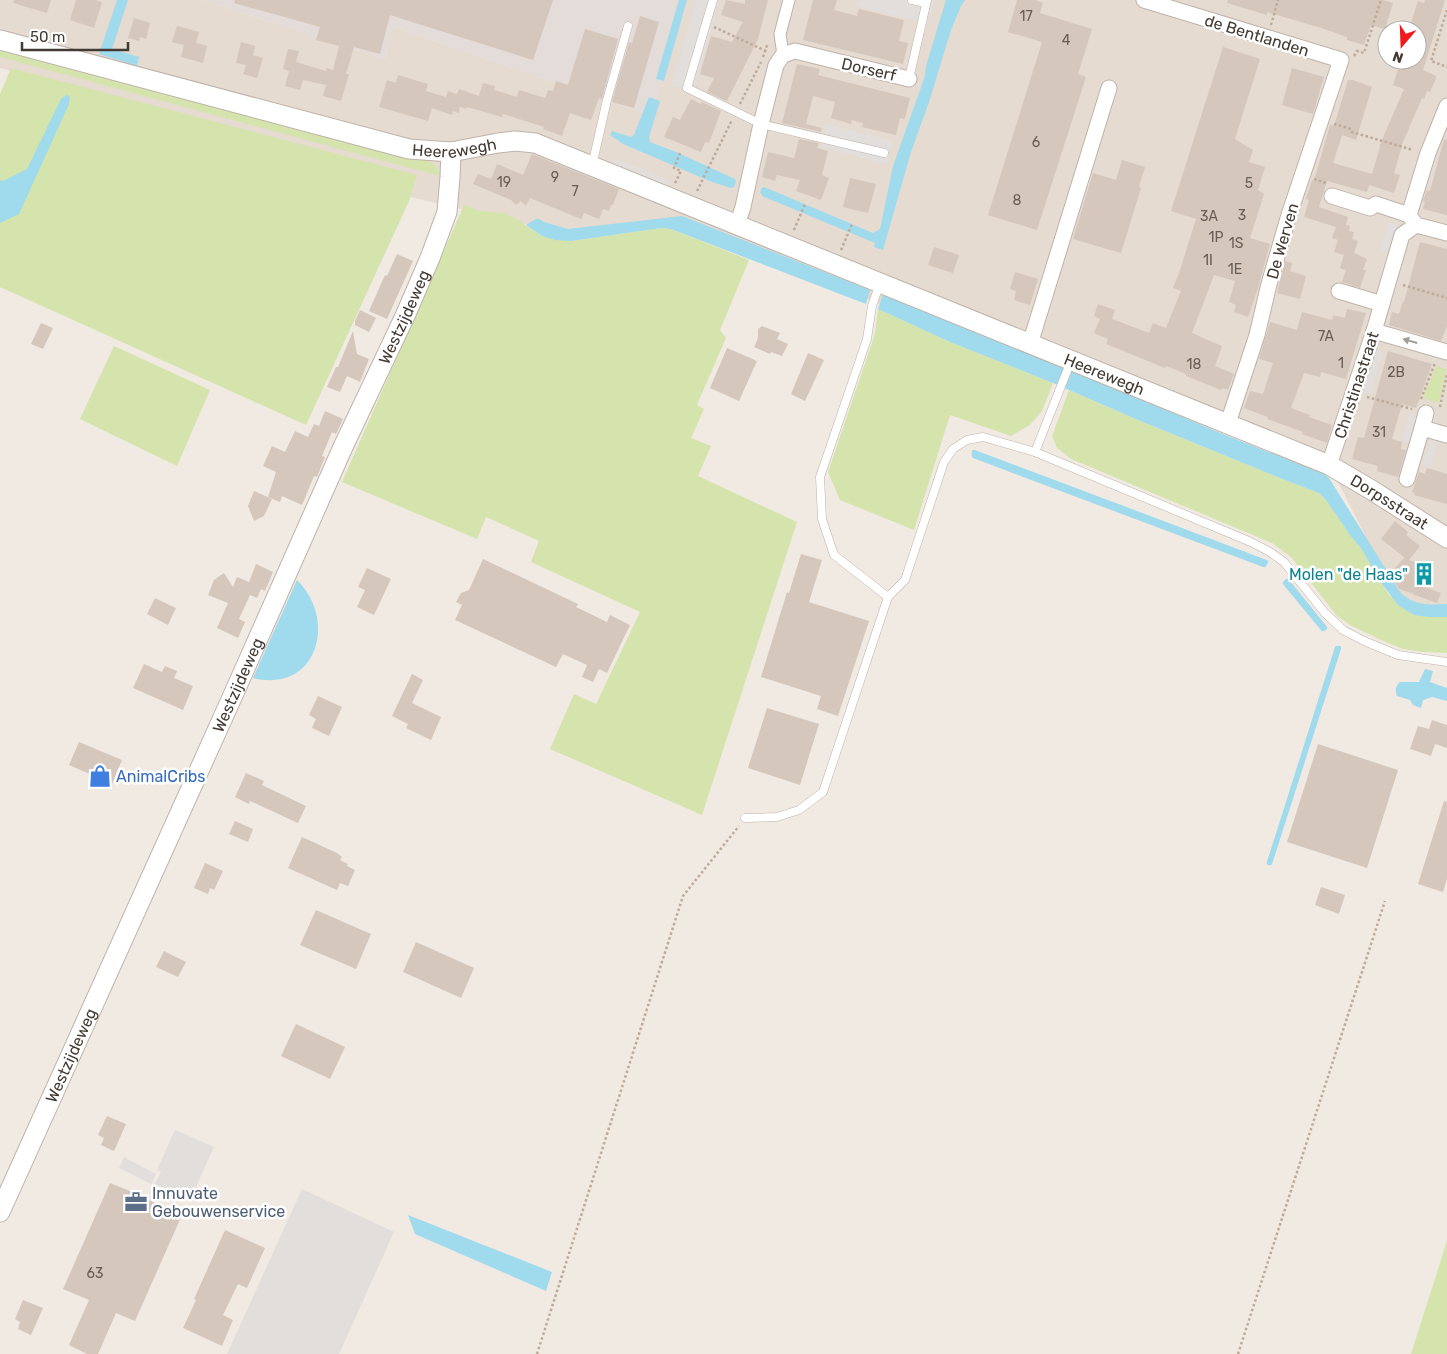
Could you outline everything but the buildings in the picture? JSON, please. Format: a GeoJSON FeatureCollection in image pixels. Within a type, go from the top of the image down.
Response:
{"type":"FeatureCollection","features":[{"type":"Feature","properties":{"kind":"street"},"geometry":{"type":"LineString","coordinates":[[737,225],[743,207],[776,65],[782,57],[780,34],[789,0]]}},
{"type":"Feature","properties":{"kind":"street","name":"de Bentlanden"},"geometry":{"type":"LineString","coordinates":[[1144,0],[1182,6],[1341,60]]}},
{"type":"Feature","properties":{"kind":"street","name":"Heerewegh"},"geometry":{"type":"LineString","coordinates":[[7,42],[409,149],[451,152],[498,143],[535,143],[737,225],[878,288],[1030,344],[1070,364],[1330,465]]}},
{"type":"Feature","properties":{"kind":"street","name":"Dorserf"},"geometry":{"type":"LineString","coordinates":[[782,57],[795,51],[909,78]]}},
{"type":"Feature","properties":{"kind":"street","name":"De Werven"},"geometry":{"type":"LineString","coordinates":[[1228,424],[1257,336],[1289,215],[1341,60]]}},
{"type":"Feature","properties":{"kind":"street"},"geometry":{"type":"LineString","coordinates":[[1030,344],[1109,88]]}},
{"type":"Feature","properties":{"kind":"street","name":"Christinastraat"},"geometry":{"type":"LineString","coordinates":[[1330,465],[1374,331],[1402,235],[1412,220],[1428,155],[1447,106]]}},
{"type":"Feature","properties":{"kind":"street","name":"Westzijdeweg"},"geometry":{"type":"LineString","coordinates":[[0,1212],[343,447],[405,316],[430,258],[447,212],[451,152]]}},
{"type":"Feature","properties":{"kind":"street"},"geometry":{"type":"LineString","coordinates":[[1332,196],[1370,208],[1376,204],[1447,233]]}},
{"type":"Feature","properties":{"kind":"street"},"geometry":{"type":"LineString","coordinates":[[1339,291],[1382,304]]}},
{"type":"Feature","properties":{"kind":"street"},"geometry":{"type":"LineString","coordinates":[[1374,331],[1447,352]]}},
{"type":"Feature","properties":{"kind":"street"},"geometry":{"type":"LineString","coordinates":[[1407,479],[1422,428],[1421,412]]}},
{"type":"Feature","properties":{"kind":"street"},"geometry":{"type":"LineString","coordinates":[[1422,428],[1447,435]]}},
{"type":"Feature","properties":{"kind":"street","name":"Dorpsstraat"},"geometry":{"type":"LineString","coordinates":[[1330,465],[1447,538]]}},
{"type":"Feature","properties":{"kind":"lane"},"geometry":{"type":"LineString","coordinates":[[713,0],[687,88],[761,124],[884,154]]}},
{"type":"Feature","properties":{"kind":"lane","name":"Dorserf"},"geometry":{"type":"LineString","coordinates":[[909,78],[926,2],[912,0]]}},
{"type":"Feature","properties":{"kind":"lane"},"geometry":{"type":"LineString","coordinates":[[592,166],[607,100],[628,26]]}},
{"type":"Feature","properties":{"kind":"lane"},"geometry":{"type":"LineString","coordinates":[[878,288],[872,306],[867,339],[820,476],[822,519],[834,555],[888,597]]}},
{"type":"Feature","properties":{"kind":"lane"},"geometry":{"type":"LineString","coordinates":[[1035,452],[1070,364]]}},
{"type":"Feature","properties":{"kind":"lane"},"geometry":{"type":"LineString","coordinates":[[744,818],[777,817],[799,810],[823,792],[888,597],[906,580],[944,462],[953,449],[967,440],[983,437],[1035,452],[1251,542],[1284,562],[1325,613],[1343,630],[1364,642],[1398,655],[1447,662]]}},
{"type":"Feature","properties":{"kind":"path"},"geometry":{"type":"LineString","coordinates":[[1270,26],[1278,0]]}},
{"type":"Feature","properties":{"kind":"path"},"geometry":{"type":"LineString","coordinates":[[1341,60],[1354,57],[1357,51],[1364,53],[1381,0]]}},
{"type":"Feature","properties":{"kind":"path"},"geometry":{"type":"LineString","coordinates":[[1447,10],[1431,61],[1447,67]]}},
{"type":"Feature","properties":{"kind":"path"},"geometry":{"type":"LineString","coordinates":[[706,24],[721,29],[765,53],[782,57]]}},
{"type":"Feature","properties":{"kind":"path"},"geometry":{"type":"LineString","coordinates":[[1321,120],[1351,129],[1352,132],[1428,155]]}},
{"type":"Feature","properties":{"kind":"path"},"geometry":{"type":"LineString","coordinates":[[674,166],[680,153]]}},
{"type":"Feature","properties":{"kind":"path"},"geometry":{"type":"LineString","coordinates":[[701,183],[711,163]]}},
{"type":"Feature","properties":{"kind":"path"},"geometry":{"type":"LineString","coordinates":[[1302,175],[1329,184],[1332,196]]}},
{"type":"Feature","properties":{"kind":"path"},"geometry":{"type":"LineString","coordinates":[[801,214],[805,204]]}},
{"type":"Feature","properties":{"kind":"path"},"geometry":{"type":"LineString","coordinates":[[848,234],[852,224]]}},
{"type":"Feature","properties":{"kind":"path"},"geometry":{"type":"LineString","coordinates":[[1388,281],[1447,298]]}},
{"type":"Feature","properties":{"kind":"path"},"geometry":{"type":"LineString","coordinates":[[1421,412],[1435,363]]}},
{"type":"Feature","properties":{"kind":"path"},"geometry":{"type":"LineString","coordinates":[[1353,393],[1438,416],[1447,374]]}},
{"type":"Feature","properties":{"kind":"path"},"geometry":{"type":"LineString","coordinates":[[537,1354],[684,896],[744,818]]}},
{"type":"Feature","properties":{"kind":"path"},"geometry":{"type":"LineString","coordinates":[[1238,1354],[1385,901]]}},
{"type":"Feature","properties":{"kind":"shaded area"},"geometry":{"type":"Polygon","coordinates":[[[0,0],[202,0],[385,59],[394,27],[651,116],[684,0],[1447,0],[1447,648],[1427,628],[1428,617],[1396,597],[1325,456],[1061,345],[1047,370],[754,254],[676,221],[555,234],[538,227],[406,196],[411,177],[0,68],[0,0]]]}},
{"type":"Feature","properties":{"kind":"shaded area"},"geometry":{"type":"Polygon","coordinates":[[[202,0],[684,0],[651,116],[394,27],[385,59],[202,0]]]}},
{"type":"Feature","properties":{"kind":"shaded area"},"geometry":{"type":"Polygon","coordinates":[[[696,0],[719,0],[696,83],[681,88],[671,86],[696,0]]]}},
{"type":"Feature","properties":{"kind":"shaded area"},"geometry":{"type":"Polygon","coordinates":[[[858,0],[935,0],[928,24],[855,6],[858,0]]]}},
{"type":"Feature","properties":{"kind":"shaded area"},"geometry":{"type":"Polygon","coordinates":[[[827,125],[893,141],[887,164],[821,147],[827,125]]]}},
{"type":"Feature","properties":{"kind":"shaded area"},"geometry":{"type":"Polygon","coordinates":[[[615,158],[672,181],[668,190],[612,166],[615,158]]]}},
{"type":"Feature","properties":{"kind":"shaded area"},"geometry":{"type":"Polygon","coordinates":[[[1388,222],[1398,225],[1389,253],[1379,250],[1388,222]]]}},
{"type":"Feature","properties":{"kind":"shaded area"},"geometry":{"type":"Polygon","coordinates":[[[1374,349],[1383,351],[1371,395],[1361,392],[1374,349]]]}},
{"type":"Feature","properties":{"kind":"shaded area"},"geometry":{"type":"Polygon","coordinates":[[[1410,412],[1418,415],[1410,443],[1402,440],[1410,412]]]}},
{"type":"Feature","properties":{"kind":"shaded area"},"geometry":{"type":"Polygon","coordinates":[[[1431,437],[1439,439],[1431,468],[1422,465],[1431,437]]]}},
{"type":"Feature","properties":{"kind":"shaded area"},"geometry":{"type":"Polygon","coordinates":[[[175,1130],[214,1147],[190,1200],[155,1184],[161,1172],[157,1170],[175,1130]]]}},
{"type":"Feature","properties":{"kind":"shaded area"},"geometry":{"type":"Polygon","coordinates":[[[124,1157],[156,1174],[151,1184],[119,1168],[124,1157]]]}},
{"type":"Feature","properties":{"kind":"shaded area"},"geometry":{"type":"Polygon","coordinates":[[[302,1189],[394,1232],[339,1354],[227,1354],[302,1189]]]}},
{"type":"Feature","properties":{"kind":"green space"},"geometry":{"type":"Polygon","coordinates":[[[0,48],[425,159],[436,166],[440,176],[0,57],[0,48]]]}},
{"type":"Feature","properties":{"kind":"green space"},"geometry":{"type":"Polygon","coordinates":[[[11,68],[417,175],[410,199],[306,425],[0,287],[0,94],[11,68]]]}},
{"type":"Feature","properties":{"kind":"green space"},"geometry":{"type":"Polygon","coordinates":[[[464,205],[480,211],[503,213],[515,218],[542,236],[571,241],[661,228],[671,229],[749,260],[720,330],[726,338],[697,405],[704,409],[691,438],[711,446],[698,476],[797,522],[702,815],[550,749],[574,694],[596,704],[640,612],[531,562],[539,541],[486,517],[477,539],[342,482],[464,205]]]}},
{"type":"Feature","properties":{"kind":"green space"},"geometry":{"type":"Polygon","coordinates":[[[878,309],[950,342],[1053,383],[1042,411],[1030,425],[1011,436],[950,415],[914,530],[840,500],[828,472],[875,334],[878,309]]]}},
{"type":"Feature","properties":{"kind":"green space"},"geometry":{"type":"Polygon","coordinates":[[[114,346],[210,390],[177,466],[80,419],[114,346]]]}},
{"type":"Feature","properties":{"kind":"green space"},"geometry":{"type":"Polygon","coordinates":[[[1436,366],[1446,369],[1439,403],[1423,398],[1436,366]]]}},
{"type":"Feature","properties":{"kind":"green space"},"geometry":{"type":"Polygon","coordinates":[[[1069,390],[1319,493],[1361,548],[1390,596],[1428,617],[1447,617],[1447,653],[1403,649],[1350,625],[1337,616],[1291,557],[1272,543],[1071,459],[1057,448],[1052,436],[1069,390]]]}},
{"type":"Feature","properties":{"kind":"green space"},"geometry":{"type":"Polygon","coordinates":[[[1447,1241],[1447,1354],[1411,1354],[1447,1241]]]}},
{"type":"Feature","properties":{"kind":"water"},"geometry":{"type":"Polygon","coordinates":[[[117,0],[128,0],[112,49],[139,57],[137,66],[99,54],[117,0]]]}},
{"type":"Feature","properties":{"kind":"water"},"geometry":{"type":"Polygon","coordinates":[[[679,0],[687,0],[664,81],[656,79],[679,0]]]}},
{"type":"Feature","properties":{"kind":"water"},"geometry":{"type":"Polygon","coordinates":[[[946,0],[965,0],[951,30],[929,102],[911,152],[883,250],[874,247],[875,243],[762,196],[760,192],[764,187],[873,233],[880,229],[893,166],[925,76],[926,66],[946,0]]]}},
{"type":"Feature","properties":{"kind":"water"},"geometry":{"type":"Polygon","coordinates":[[[67,95],[70,97],[69,104],[19,214],[0,223],[0,180],[3,181],[27,169],[61,99],[67,95]]]}},
{"type":"Feature","properties":{"kind":"water"},"geometry":{"type":"Polygon","coordinates":[[[649,97],[660,101],[649,137],[650,142],[735,179],[734,187],[731,188],[712,182],[623,144],[610,135],[612,131],[631,137],[634,135],[649,97]]]}},
{"type":"Feature","properties":{"kind":"water"},"geometry":{"type":"Polygon","coordinates":[[[682,216],[870,290],[866,304],[671,229],[661,228],[571,241],[555,240],[542,236],[526,225],[539,219],[568,229],[682,216]]]}},
{"type":"Feature","properties":{"kind":"water"},"geometry":{"type":"Polygon","coordinates":[[[883,294],[1324,474],[1329,478],[1400,592],[1405,597],[1416,602],[1447,604],[1447,617],[1414,615],[1398,605],[1379,580],[1361,548],[1319,493],[950,342],[878,309],[883,294]]]}},
{"type":"Feature","properties":{"kind":"water"},"geometry":{"type":"Polygon","coordinates":[[[297,580],[310,596],[316,614],[318,633],[314,650],[306,665],[293,675],[275,680],[253,678],[297,580]]]}},
{"type":"Feature","properties":{"kind":"water"},"geometry":{"type":"Polygon","coordinates":[[[1425,669],[1433,671],[1430,682],[1447,688],[1447,701],[1432,697],[1423,700],[1421,708],[1413,705],[1410,700],[1397,696],[1396,689],[1400,682],[1419,682],[1425,669]]]}},
{"type":"Feature","properties":{"kind":"water"},"geometry":{"type":"Polygon","coordinates":[[[408,1215],[552,1272],[546,1291],[415,1234],[408,1215]]]}},
{"type":"Feature","properties":{"kind":"waterway"},"geometry":{"type":"LineString","coordinates":[[974,452],[1266,562],[1264,565],[974,456],[974,452]]}},
{"type":"Feature","properties":{"kind":"waterway"},"geometry":{"type":"LineString","coordinates":[[1287,581],[1325,628],[1323,629],[1285,583],[1287,581]]}},
{"type":"Feature","properties":{"kind":"waterway"},"geometry":{"type":"LineString","coordinates":[[1337,648],[1339,648],[1269,863],[1337,648]]}},
{"type":"Feature","properties":{"kind":"place","name":"Molen \"de Haas\""},"geometry":{"type":"Point","coordinates":[1424,574]}},
{"type":"Feature","properties":{"kind":"place","name":"AnimalCribs"},"geometry":{"type":"Point","coordinates":[100,776]}},
{"type":"Feature","properties":{"kind":"place","name":"Innuvate Gebouwenservice"},"geometry":{"type":"Point","coordinates":[136,1202]}}]}
